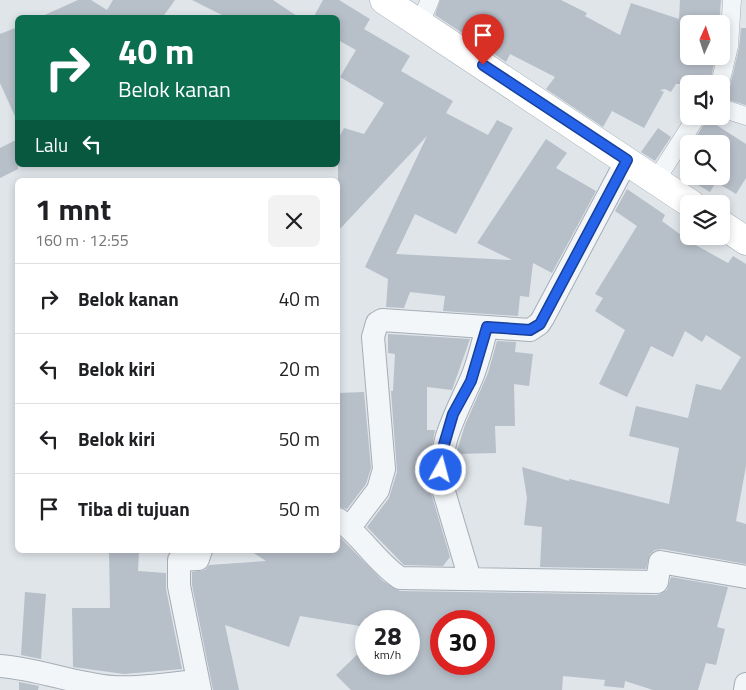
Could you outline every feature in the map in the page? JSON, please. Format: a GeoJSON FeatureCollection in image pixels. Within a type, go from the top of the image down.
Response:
{"type":"FeatureCollection","features":[{"type":"Feature","properties":{"kind":"main road"},"geometry":{"type":"LineString","coordinates":[[384,0],[425,12],[627,160],[680,196]]}},
{"type":"Feature","properties":{"kind":"main road"},"geometry":{"type":"LineString","coordinates":[[730,230],[746,241]]}},
{"type":"Feature","properties":{"kind":"street"},"geometry":{"type":"LineString","coordinates":[[722,75],[729,46],[732,0]]}},
{"type":"Feature","properties":{"kind":"street"},"geometry":{"type":"LineString","coordinates":[[730,111],[746,116]]}},
{"type":"Feature","properties":{"kind":"street"},"geometry":{"type":"LineString","coordinates":[[656,180],[691,125]]}},
{"type":"Feature","properties":{"kind":"street"},"geometry":{"type":"LineString","coordinates":[[627,160],[540,324],[530,330],[382,320],[377,324],[373,337],[384,469],[378,490],[344,523],[388,570],[400,578],[657,582],[660,562],[746,577]]}},
{"type":"Feature","properties":{"kind":"street"},"geometry":{"type":"LineString","coordinates":[[470,579],[442,485],[441,470],[443,448],[453,414],[471,381],[487,327]]}},
{"type":"Feature","properties":{"kind":"street"},"geometry":{"type":"LineString","coordinates":[[0,666],[25,668],[88,683],[114,687],[199,686],[179,586],[179,560],[198,559],[200,553]]}},
{"type":"Feature","properties":{"kind":"street"},"geometry":{"type":"LineString","coordinates":[[745,690],[746,684]]}},
{"type":"Feature","properties":{"kind":"building"},"geometry":{"type":"Polygon","coordinates":[[[78,0],[91,0],[107,10],[113,0],[175,0],[164,15],[45,15],[78,0]]]}},
{"type":"Feature","properties":{"kind":"building"},"geometry":{"type":"Polygon","coordinates":[[[192,0],[273,0],[296,15],[222,15],[192,0]]]}},
{"type":"Feature","properties":{"kind":"building"},"geometry":{"type":"Polygon","coordinates":[[[323,0],[339,0],[370,19],[364,29],[410,56],[401,71],[453,101],[446,113],[488,135],[497,120],[513,128],[456,234],[415,214],[396,254],[512,260],[477,243],[546,139],[567,153],[556,168],[596,191],[552,273],[533,263],[529,297],[520,296],[518,316],[443,311],[445,296],[410,292],[404,308],[386,307],[388,279],[365,267],[427,136],[340,229],[340,178],[338,178],[338,167],[340,167],[340,135],[344,128],[364,134],[384,103],[340,77],[356,50],[340,41],[340,15],[315,15],[323,0]]]}},
{"type":"Feature","properties":{"kind":"building"},"geometry":{"type":"Polygon","coordinates":[[[440,0],[561,0],[587,13],[585,16],[620,35],[631,3],[679,19],[680,0],[721,0],[720,15],[680,15],[680,65],[714,65],[712,75],[680,75],[680,84],[676,84],[671,92],[665,89],[660,90],[664,92],[644,128],[612,111],[603,127],[546,89],[555,77],[510,54],[506,62],[435,15],[440,0]]]}},
{"type":"Feature","properties":{"kind":"building"},"geometry":{"type":"Polygon","coordinates":[[[15,28],[15,116],[0,83],[0,34],[15,28]]]}},
{"type":"Feature","properties":{"kind":"building"},"geometry":{"type":"Polygon","coordinates":[[[741,28],[746,28],[746,105],[730,101],[730,86],[739,48],[741,28]]]}},
{"type":"Feature","properties":{"kind":"building"},"geometry":{"type":"Polygon","coordinates":[[[703,125],[716,125],[746,144],[746,178],[736,194],[721,185],[730,185],[730,135],[697,135],[703,125]]]}},
{"type":"Feature","properties":{"kind":"building"},"geometry":{"type":"Polygon","coordinates":[[[658,128],[671,137],[655,161],[641,152],[658,128]]]}},
{"type":"Feature","properties":{"kind":"building"},"geometry":{"type":"Polygon","coordinates":[[[15,140],[15,167],[18,167],[18,169],[0,178],[0,148],[15,140]]]}},
{"type":"Feature","properties":{"kind":"building"},"geometry":{"type":"Polygon","coordinates":[[[698,185],[714,185],[710,192],[698,185]]]}},
{"type":"Feature","properties":{"kind":"building"},"geometry":{"type":"Polygon","coordinates":[[[627,189],[665,215],[662,221],[680,234],[680,245],[696,245],[728,263],[733,256],[746,264],[746,466],[736,521],[746,524],[746,564],[662,549],[655,550],[650,554],[646,569],[540,567],[542,527],[524,525],[527,498],[522,467],[569,481],[569,479],[669,504],[679,448],[629,436],[636,406],[688,418],[696,384],[721,390],[741,357],[706,335],[702,342],[685,331],[673,357],[651,346],[627,397],[599,384],[625,330],[595,311],[603,298],[595,294],[637,226],[615,211],[627,189]]]}},
{"type":"Feature","properties":{"kind":"building"},"geometry":{"type":"Polygon","coordinates":[[[388,334],[470,339],[452,390],[427,387],[427,430],[435,430],[428,468],[429,486],[450,557],[443,566],[404,565],[367,527],[389,498],[397,472],[391,391],[393,391],[395,354],[388,353],[388,334]]]}},
{"type":"Feature","properties":{"kind":"building"},"geometry":{"type":"Polygon","coordinates":[[[497,341],[516,342],[515,352],[533,354],[529,386],[514,384],[515,426],[495,426],[496,453],[456,454],[465,425],[488,373],[497,341]]]}},
{"type":"Feature","properties":{"kind":"building"},"geometry":{"type":"Polygon","coordinates":[[[364,392],[371,468],[366,484],[347,509],[340,507],[340,393],[364,392]]]}},
{"type":"Feature","properties":{"kind":"building"},"geometry":{"type":"Polygon","coordinates":[[[340,537],[383,581],[400,591],[657,595],[667,590],[671,577],[728,587],[717,627],[725,629],[716,665],[706,663],[698,690],[653,690],[625,681],[624,688],[604,686],[605,680],[563,676],[562,690],[351,690],[336,675],[355,657],[355,675],[420,675],[420,610],[355,610],[355,625],[300,616],[289,647],[225,625],[239,690],[213,690],[192,585],[192,572],[205,570],[209,565],[266,561],[254,553],[340,553],[340,537]]]}},
{"type":"Feature","properties":{"kind":"building"},"geometry":{"type":"Polygon","coordinates":[[[109,553],[139,553],[138,571],[166,573],[166,589],[182,669],[124,674],[73,667],[72,608],[110,608],[109,553]]]}},
{"type":"Feature","properties":{"kind":"building"},"geometry":{"type":"Polygon","coordinates":[[[25,592],[46,594],[41,659],[21,655],[25,592]]]}},
{"type":"Feature","properties":{"kind":"building"},"geometry":{"type":"Polygon","coordinates":[[[19,682],[39,686],[38,690],[19,690],[19,682]]]}},
{"type":"Feature","properties":{"kind":"route"},"geometry":{"type":"LineString","coordinates":[[441,470],[443,448],[453,414],[471,381],[487,327],[530,330],[540,324],[627,160],[483,65]]}}]}
